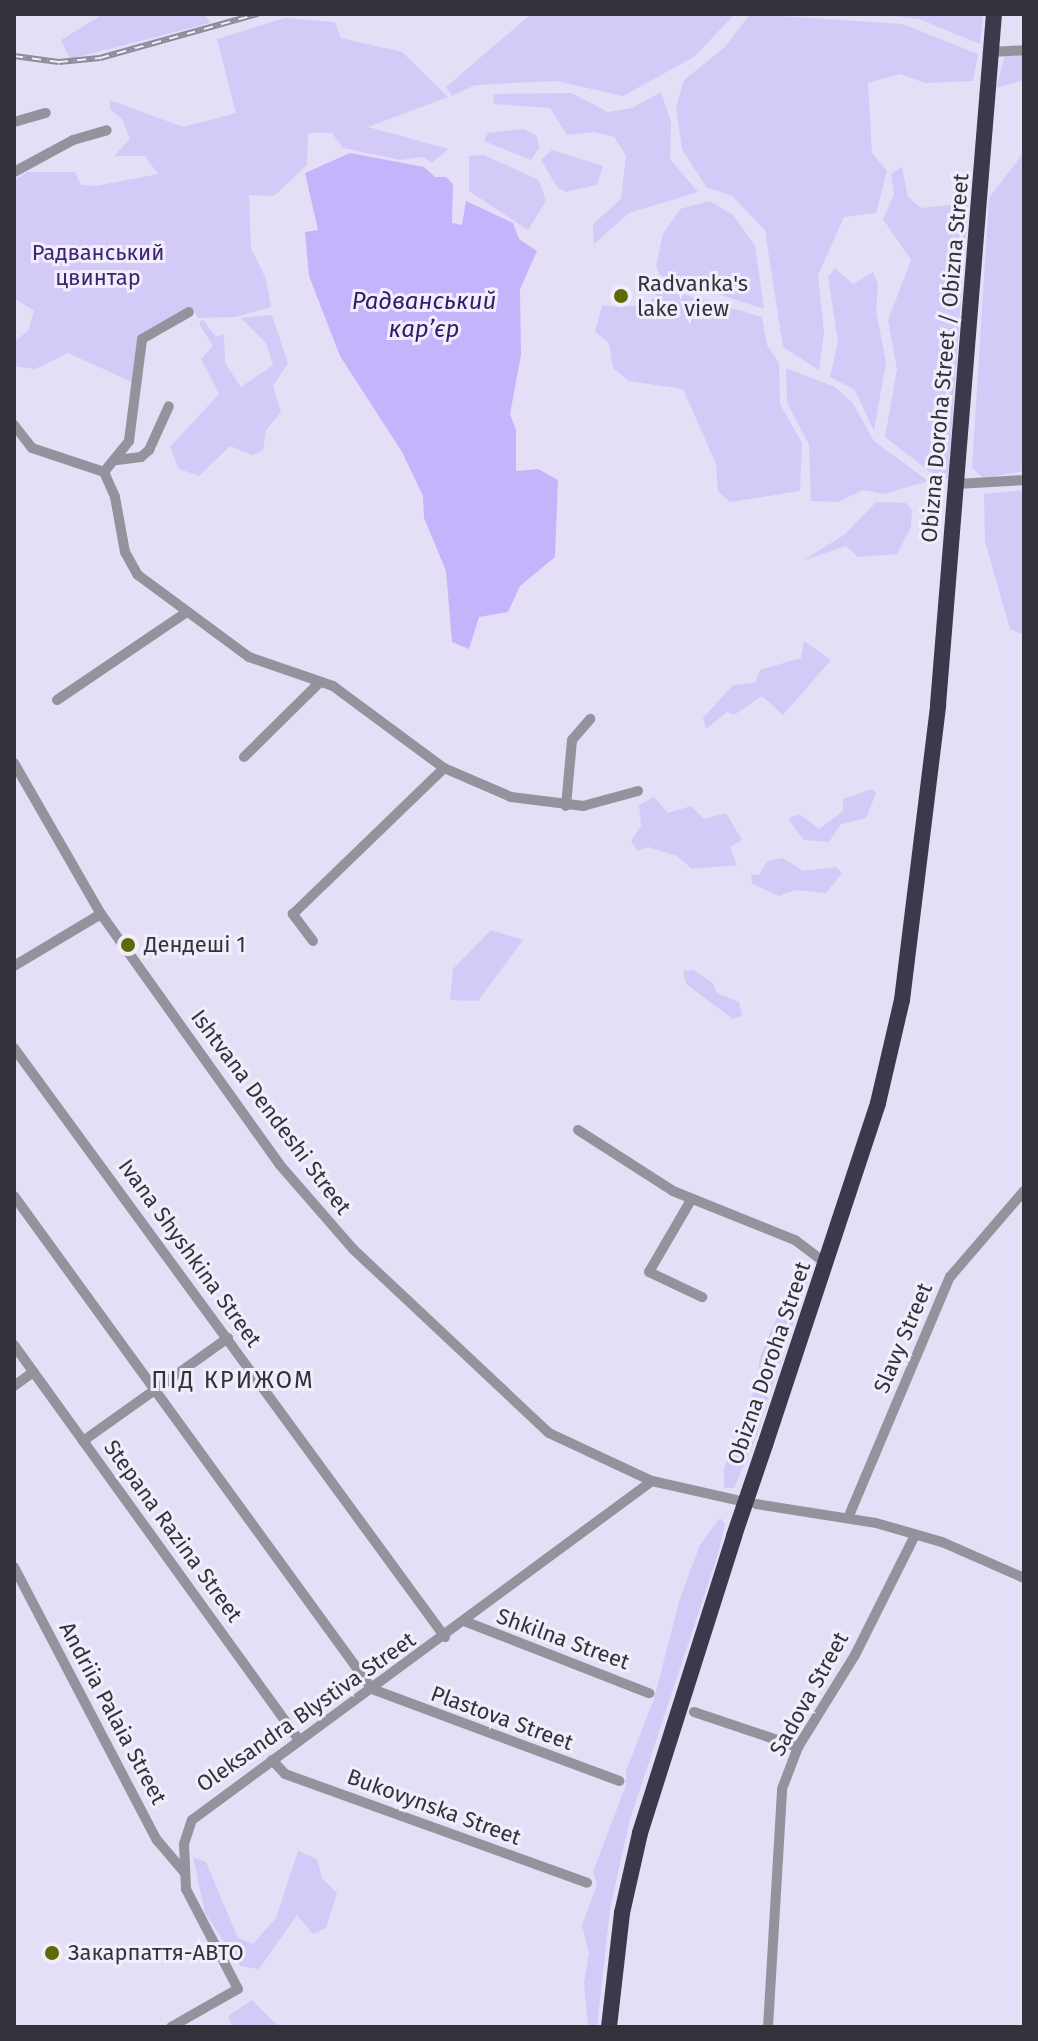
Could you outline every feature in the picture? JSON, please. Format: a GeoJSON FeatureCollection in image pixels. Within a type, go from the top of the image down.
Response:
{"type":"FeatureCollection","features":[{"type":"Feature","properties":{"kind":"highway","name":"Obizna Doroha Street / Obizna Street"},"geometry":{"type":"LineString","coordinates":[[938,705],[994,14]]}},
{"type":"Feature","properties":{"kind":"highway","name":"Obizna Doroha Street"},"geometry":{"type":"LineString","coordinates":[[609,2027],[615,1958],[640,1833],[734,1536],[878,1103],[902,1000],[938,705]]}},
{"type":"Feature","properties":{"kind":"street"},"geometry":{"type":"LineString","coordinates":[[991,52],[1024,50]]}},
{"type":"Feature","properties":{"kind":"street"},"geometry":{"type":"LineString","coordinates":[[14,122],[46,113]]}},
{"type":"Feature","properties":{"kind":"street"},"geometry":{"type":"LineString","coordinates":[[14,172],[73,140],[107,130]]}},
{"type":"Feature","properties":{"kind":"street"},"geometry":{"type":"LineString","coordinates":[[104,472],[117,460],[130,434],[142,339],[189,312]]}},
{"type":"Feature","properties":{"kind":"street"},"geometry":{"type":"LineString","coordinates":[[117,460],[141,457],[149,450],[169,406]]}},
{"type":"Feature","properties":{"kind":"street"},"geometry":{"type":"LineString","coordinates":[[14,425],[32,448],[104,472]]}},
{"type":"Feature","properties":{"kind":"street"},"geometry":{"type":"LineString","coordinates":[[104,472],[131,565],[153,590],[260,662],[320,682],[367,708],[444,768],[511,797],[566,806],[605,803],[638,791]]}},
{"type":"Feature","properties":{"kind":"street"},"geometry":{"type":"LineString","coordinates":[[957,484],[1024,480]]}},
{"type":"Feature","properties":{"kind":"street"},"geometry":{"type":"LineString","coordinates":[[57,700],[187,612]]}},
{"type":"Feature","properties":{"kind":"street"},"geometry":{"type":"LineString","coordinates":[[244,757],[320,682]]}},
{"type":"Feature","properties":{"kind":"street"},"geometry":{"type":"LineString","coordinates":[[566,806],[572,740],[590,719]]}},
{"type":"Feature","properties":{"kind":"street","name":"Ishtvana Dendeshi Street"},"geometry":{"type":"LineString","coordinates":[[14,763],[101,914],[280,1165],[344,1240],[523,1413],[561,1439],[652,1481],[736,1500]]}},
{"type":"Feature","properties":{"kind":"street"},"geometry":{"type":"LineString","coordinates":[[313,941],[293,914],[444,768]]}},
{"type":"Feature","properties":{"kind":"street"},"geometry":{"type":"LineString","coordinates":[[14,966],[101,914]]}},
{"type":"Feature","properties":{"kind":"street","name":"Ivana Shyshkina Street"},"geometry":{"type":"LineString","coordinates":[[14,1048],[445,1637]]}},
{"type":"Feature","properties":{"kind":"street"},"geometry":{"type":"LineString","coordinates":[[578,1130],[691,1200],[795,1240],[826,1263]]}},
{"type":"Feature","properties":{"kind":"street","name":"Slavy Street"},"geometry":{"type":"LineString","coordinates":[[848,1518],[950,1277],[1024,1191]]}},
{"type":"Feature","properties":{"kind":"street"},"geometry":{"type":"LineString","coordinates":[[14,1196],[372,1689]]}},
{"type":"Feature","properties":{"kind":"street"},"geometry":{"type":"LineString","coordinates":[[691,1200],[649,1272],[702,1297]]}},
{"type":"Feature","properties":{"kind":"street"},"geometry":{"type":"LineString","coordinates":[[83,1441],[228,1338]]}},
{"type":"Feature","properties":{"kind":"street","name":"Stepana Razina Street"},"geometry":{"type":"LineString","coordinates":[[14,1345],[300,1741]]}},
{"type":"Feature","properties":{"kind":"street"},"geometry":{"type":"LineString","coordinates":[[14,1386],[33,1372]]}},
{"type":"Feature","properties":{"kind":"street","name":"Oleksandra Blystiva Street"},"geometry":{"type":"LineString","coordinates":[[171,2027],[238,1989],[192,1907],[184,1872],[185,1835],[192,1820],[445,1637],[652,1481]]}},
{"type":"Feature","properties":{"kind":"street"},"geometry":{"type":"LineString","coordinates":[[756,1504],[848,1518],[915,1535],[1024,1578]]}},
{"type":"Feature","properties":{"kind":"street","name":"Sadova Street"},"geometry":{"type":"LineString","coordinates":[[768,2027],[781,1796],[798,1747],[875,1618],[915,1535]]}},
{"type":"Feature","properties":{"kind":"street","name":"Andriia Palaia Street"},"geometry":{"type":"LineString","coordinates":[[14,1567],[157,1840],[184,1872]]}},
{"type":"Feature","properties":{"kind":"street","name":"Shkilna Street"},"geometry":{"type":"LineString","coordinates":[[464,1621],[649,1693]]}},
{"type":"Feature","properties":{"kind":"street","name":"Plastova Street"},"geometry":{"type":"LineString","coordinates":[[372,1689],[619,1781]]}},
{"type":"Feature","properties":{"kind":"street"},"geometry":{"type":"LineString","coordinates":[[694,1712],[798,1747]]}},
{"type":"Feature","properties":{"kind":"street","name":"Bukovynska Street"},"geometry":{"type":"LineString","coordinates":[[272,1760],[285,1774],[587,1883]]}},
{"type":"Feature","properties":{"kind":"green space"},"geometry":{"type":"Polygon","coordinates":[[[103,14],[205,14],[210,23],[70,59],[61,40],[103,14]]]}},
{"type":"Feature","properties":{"kind":"green space"},"geometry":{"type":"Polygon","coordinates":[[[531,14],[735,14],[694,57],[623,96],[556,81],[475,85],[452,96],[446,87],[531,14]]]}},
{"type":"Feature","properties":{"kind":"green space"},"geometry":{"type":"Polygon","coordinates":[[[750,14],[903,24],[978,54],[973,81],[925,83],[900,74],[868,83],[872,153],[887,171],[876,213],[844,217],[818,275],[824,332],[819,370],[783,347],[765,230],[732,196],[706,187],[682,149],[676,107],[684,80],[725,47],[750,14]]]}},
{"type":"Feature","properties":{"kind":"green space"},"geometry":{"type":"Polygon","coordinates":[[[878,14],[983,14],[980,44],[919,19],[878,14]]]}},
{"type":"Feature","properties":{"kind":"green space","name":"Радванський цвинтар"},"geometry":{"type":"Polygon","coordinates":[[[285,18],[335,22],[341,38],[402,52],[448,97],[368,127],[449,149],[432,163],[423,157],[400,160],[343,148],[332,133],[308,133],[307,165],[274,196],[249,195],[251,248],[266,279],[271,307],[235,317],[198,318],[193,309],[137,340],[132,382],[68,353],[35,369],[14,366],[14,342],[28,331],[34,311],[14,298],[14,181],[27,172],[75,172],[81,185],[96,186],[158,174],[145,156],[114,156],[130,139],[122,119],[110,109],[110,100],[183,127],[236,113],[217,39],[285,18]]]}},
{"type":"Feature","properties":{"kind":"green space"},"geometry":{"type":"Polygon","coordinates":[[[1005,54],[1024,54],[1024,80],[996,88],[1005,54]]]}},
{"type":"Feature","properties":{"kind":"green space"},"geometry":{"type":"Polygon","coordinates":[[[661,92],[671,122],[670,159],[698,192],[629,213],[594,244],[593,224],[621,199],[626,156],[614,137],[595,132],[567,135],[550,108],[494,104],[493,94],[571,93],[608,112],[632,108],[661,92]]]}},
{"type":"Feature","properties":{"kind":"green space"},"geometry":{"type":"Polygon","coordinates":[[[524,129],[537,136],[539,148],[531,160],[484,141],[488,133],[524,129]]]}},
{"type":"Feature","properties":{"kind":"green space"},"geometry":{"type":"Polygon","coordinates":[[[552,150],[603,166],[597,185],[566,192],[557,187],[541,160],[552,150]]]}},
{"type":"Feature","properties":{"kind":"green space"},"geometry":{"type":"Polygon","coordinates":[[[1024,152],[1024,471],[983,478],[972,468],[989,198],[1024,152]]]}},
{"type":"Feature","properties":{"kind":"green space"},"geometry":{"type":"Polygon","coordinates":[[[484,155],[539,180],[546,201],[528,230],[469,191],[469,156],[484,155]]]}},
{"type":"Feature","properties":{"kind":"green space"},"geometry":{"type":"Polygon","coordinates":[[[902,167],[908,197],[921,208],[968,203],[948,478],[938,478],[885,437],[897,369],[888,320],[911,260],[883,219],[894,195],[891,174],[902,167]]]}},
{"type":"Feature","properties":{"kind":"green space"},"geometry":{"type":"Polygon","coordinates":[[[710,201],[733,215],[755,246],[764,309],[660,275],[656,266],[663,234],[680,209],[710,201]]]}},
{"type":"Feature","properties":{"kind":"green space"},"geometry":{"type":"Polygon","coordinates":[[[835,268],[853,284],[873,272],[878,284],[876,311],[886,362],[874,431],[855,390],[830,377],[838,342],[828,277],[835,268]]]}},
{"type":"Feature","properties":{"kind":"green space"},"geometry":{"type":"Polygon","coordinates":[[[662,288],[762,317],[767,345],[779,363],[780,404],[802,443],[800,491],[730,502],[718,491],[716,464],[683,389],[629,381],[613,368],[609,343],[595,332],[602,306],[646,306],[662,288]]]}},
{"type":"Feature","properties":{"kind":"green space"},"geometry":{"type":"Polygon","coordinates":[[[272,315],[288,363],[273,386],[281,412],[266,430],[263,450],[252,455],[230,446],[199,476],[179,469],[170,447],[219,394],[201,359],[213,346],[199,324],[202,319],[216,337],[224,334],[225,363],[241,387],[273,365],[266,343],[241,318],[272,315]]]}},
{"type":"Feature","properties":{"kind":"green space"},"geometry":{"type":"Polygon","coordinates":[[[786,368],[835,387],[852,402],[874,441],[928,481],[884,494],[863,490],[838,502],[811,501],[809,445],[787,402],[786,368]]]}},
{"type":"Feature","properties":{"kind":"green space"},"geometry":{"type":"Polygon","coordinates":[[[1024,490],[1024,635],[1010,629],[985,541],[984,494],[1024,490]]]}},
{"type":"Feature","properties":{"kind":"green space"},"geometry":{"type":"Polygon","coordinates":[[[876,502],[906,503],[912,511],[911,527],[897,554],[858,557],[846,546],[802,561],[844,535],[876,502]]]}},
{"type":"Feature","properties":{"kind":"green space"},"geometry":{"type":"Polygon","coordinates":[[[804,641],[831,660],[783,715],[762,696],[734,715],[727,712],[706,729],[703,718],[733,685],[755,683],[760,670],[801,658],[804,641]]]}},
{"type":"Feature","properties":{"kind":"green space"},"geometry":{"type":"Polygon","coordinates":[[[872,789],[876,793],[866,818],[841,824],[829,842],[804,840],[788,819],[799,814],[819,829],[843,811],[843,799],[872,789]]]}},
{"type":"Feature","properties":{"kind":"green space"},"geometry":{"type":"Polygon","coordinates":[[[654,797],[668,813],[691,806],[704,819],[726,813],[742,840],[730,847],[737,865],[692,869],[677,856],[648,847],[638,851],[631,841],[641,826],[639,805],[654,797]]]}},
{"type":"Feature","properties":{"kind":"green space"},"geometry":{"type":"Polygon","coordinates":[[[783,858],[803,871],[836,867],[842,873],[826,893],[795,890],[779,896],[752,884],[751,875],[759,875],[767,861],[783,858]]]}},
{"type":"Feature","properties":{"kind":"green space"},"geometry":{"type":"Polygon","coordinates":[[[491,930],[523,940],[478,1001],[450,1000],[453,969],[491,930]]]}},
{"type":"Feature","properties":{"kind":"green space"},"geometry":{"type":"Polygon","coordinates":[[[693,970],[713,983],[717,993],[739,1002],[742,1016],[733,1019],[686,984],[683,971],[693,970]]]}},
{"type":"Feature","properties":{"kind":"green space"},"geometry":{"type":"Polygon","coordinates":[[[812,1266],[754,1442],[734,1488],[724,1488],[724,1468],[757,1383],[760,1357],[798,1268],[812,1266]]]}},
{"type":"Feature","properties":{"kind":"green space"},"geometry":{"type":"Polygon","coordinates":[[[720,1518],[725,1524],[718,1554],[630,1819],[610,1909],[597,2027],[588,2027],[584,1983],[589,1953],[582,1925],[597,1885],[593,1872],[626,1785],[626,1771],[654,1699],[680,1598],[700,1545],[720,1518]]]}},
{"type":"Feature","properties":{"kind":"green space"},"geometry":{"type":"Polygon","coordinates":[[[298,1851],[317,1859],[322,1878],[337,1893],[326,1928],[313,1934],[297,1915],[259,1969],[240,1966],[205,1913],[193,1857],[206,1862],[238,1938],[253,1944],[276,1918],[298,1851]]]}},
{"type":"Feature","properties":{"kind":"green space"},"geometry":{"type":"Polygon","coordinates":[[[252,2000],[275,2023],[284,2027],[233,2027],[228,2016],[252,2000]]]}},
{"type":"Feature","properties":{"kind":"water","name":"Радванський карʼєр"},"geometry":{"type":"Polygon","coordinates":[[[350,153],[424,167],[435,177],[446,177],[453,184],[452,223],[462,225],[466,201],[513,223],[519,239],[537,251],[520,289],[521,355],[510,414],[516,430],[516,471],[538,469],[558,480],[555,557],[520,586],[508,612],[479,617],[469,649],[452,642],[446,571],[424,518],[423,496],[402,452],[340,356],[309,276],[305,232],[318,230],[305,173],[350,153]]]}},
{"type":"Feature","properties":{"kind":"railway"},"geometry":{"type":"LineString","coordinates":[[14,56],[59,62],[100,58],[258,14]]}},
{"type":"Feature","properties":{"kind":"place","name":"Radvanka's lake view"},"geometry":{"type":"Point","coordinates":[621,296]}},
{"type":"Feature","properties":{"kind":"place","name":"Дендеші 1"},"geometry":{"type":"Point","coordinates":[128,945]}},
{"type":"Feature","properties":{"kind":"place","name":"Закарпаття-АВТО"},"geometry":{"type":"Point","coordinates":[52,1953]}},
{"type":"Feature","properties":{"kind":"district","name":"ПІД КРИЖОМ"},"geometry":{"type":"Point","coordinates":[233,1381]}}]}
